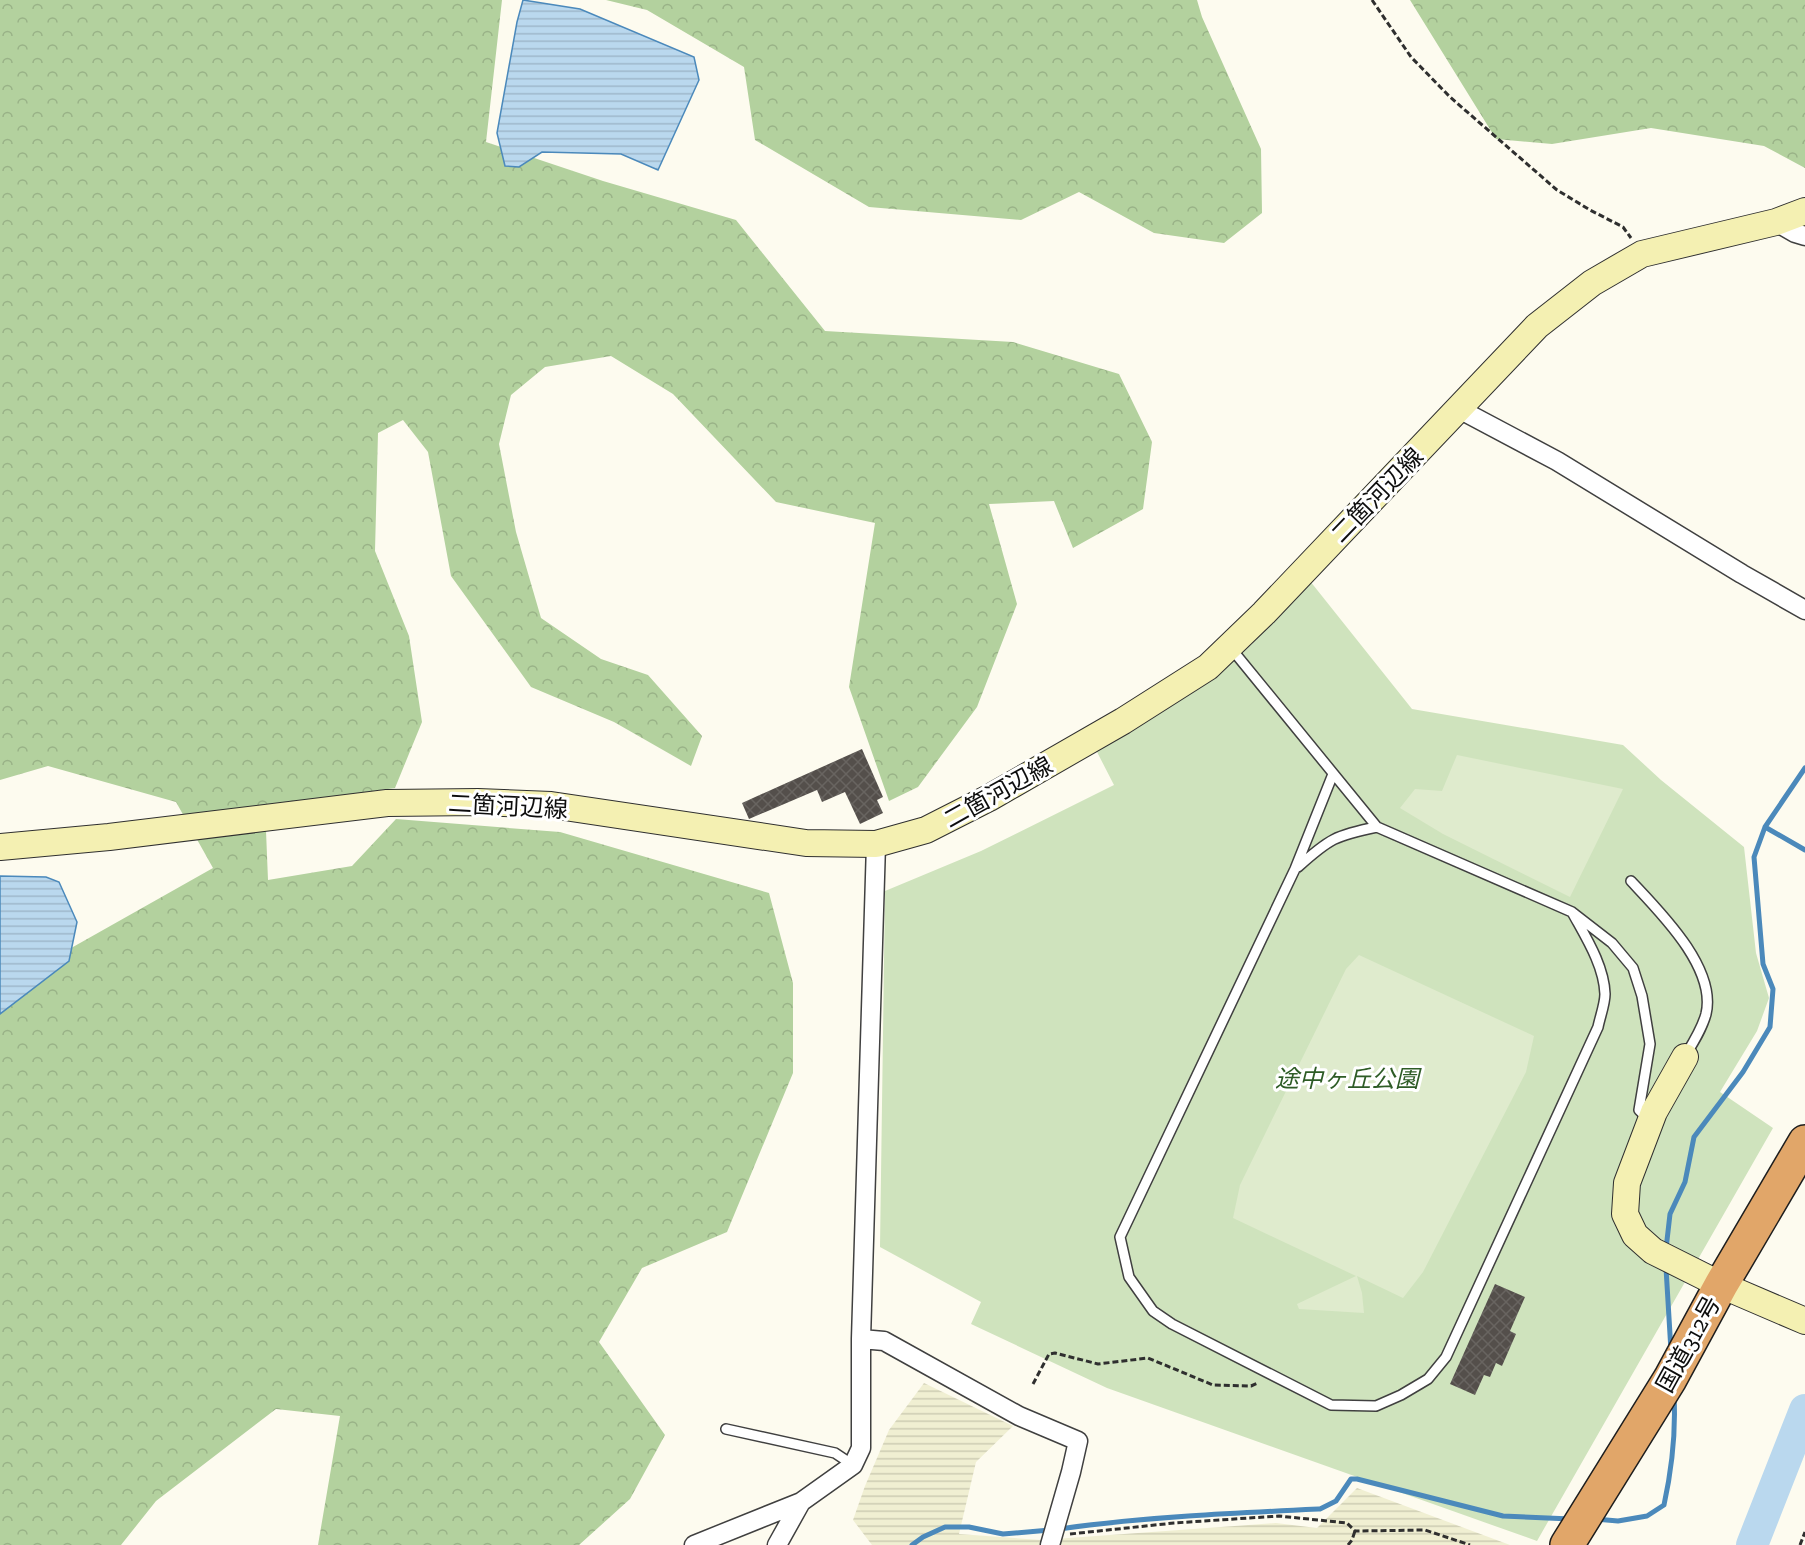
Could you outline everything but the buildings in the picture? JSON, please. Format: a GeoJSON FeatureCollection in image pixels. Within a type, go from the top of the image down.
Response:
{"type":"FeatureCollection","features":[{"type":"Feature","properties":{"kind":"highway","name":"国道312号"},"geometry":{"type":"LineString","coordinates":[[1567,1545],[1670,1379],[1721,1285],[1805,1142]]}},
{"type":"Feature","properties":{"kind":"main road","name":"二箇河辺線"},"geometry":{"type":"LineString","coordinates":[[0,847],[109,837],[387,804],[478,802],[551,806],[806,843],[876,844],[926,830],[989,798],[1173,691],[1208,667],[1230,647],[1537,326],[1592,283],[1642,254],[1776,222],[1805,211]]}},
{"type":"Feature","properties":{"kind":"main road"},"geometry":{"type":"LineString","coordinates":[[1685,1057],[1650,1122],[1627,1183],[1625,1214],[1635,1235],[1653,1251],[1721,1285],[1800,1318]]}},
{"type":"Feature","properties":{"kind":"street"},"geometry":{"type":"LineString","coordinates":[[1776,222],[1805,236]]}},
{"type":"Feature","properties":{"kind":"street"},"geometry":{"type":"LineString","coordinates":[[1458,409],[1557,461],[1805,610]]}},
{"type":"Feature","properties":{"kind":"street"},"geometry":{"type":"LineString","coordinates":[[694,1545],[801,1502],[853,1465],[861,1448],[861,1339],[876,844]]}},
{"type":"Feature","properties":{"kind":"street"},"geometry":{"type":"LineString","coordinates":[[861,1339],[884,1341],[1019,1416],[1078,1442],[1052,1540]]}},
{"type":"Feature","properties":{"kind":"street"},"geometry":{"type":"LineString","coordinates":[[777,1545],[801,1502]]}},
{"type":"Feature","properties":{"kind":"lane"},"geometry":{"type":"LineString","coordinates":[[1230,647],[1377,827],[1572,912],[1612,943],[1633,968],[1642,996],[1650,1044],[1639,1110],[1650,1122]]}},
{"type":"Feature","properties":{"kind":"lane"},"geometry":{"type":"LineString","coordinates":[[1333,774],[1295,869],[1120,1237],[1129,1277],[1153,1311],[1172,1324],[1331,1405],[1376,1406],[1428,1379],[1446,1357],[1598,1027],[1605,994],[1598,966],[1588,941],[1572,912]]}},
{"type":"Feature","properties":{"kind":"lane"},"geometry":{"type":"LineString","coordinates":[[1295,869],[1324,843],[1345,833],[1377,827]]}},
{"type":"Feature","properties":{"kind":"lane"},"geometry":{"type":"LineString","coordinates":[[1632,881],[1675,929],[1696,962],[1706,994],[1706,1013],[1685,1057]]}},
{"type":"Feature","properties":{"kind":"lane"},"geometry":{"type":"LineString","coordinates":[[726,1429],[835,1453],[853,1465]]}},
{"type":"Feature","properties":{"kind":"path"},"geometry":{"type":"LineString","coordinates":[[1372,0],[1411,57],[1449,97],[1557,190],[1623,227],[1642,254]]}},
{"type":"Feature","properties":{"kind":"path"},"geometry":{"type":"LineString","coordinates":[[1033,1384],[1049,1354],[1055,1353],[1098,1364],[1148,1358],[1213,1385],[1251,1386],[1274,1376]]}},
{"type":"Feature","properties":{"kind":"path"},"geometry":{"type":"LineString","coordinates":[[1052,1540],[1174,1523],[1279,1516],[1347,1523],[1355,1531],[1425,1530],[1470,1545]]}},
{"type":"Feature","properties":{"kind":"path"},"geometry":{"type":"LineString","coordinates":[[1348,1545],[1355,1531]]}},
{"type":"Feature","properties":{"kind":"path"},"geometry":{"type":"LineString","coordinates":[[1800,1545],[1805,1532]]}},
{"type":"Feature","properties":{"kind":"green space"},"geometry":{"type":"Polygon","coordinates":[[[0,0],[502,0],[486,142],[603,181],[736,220],[825,331],[1013,342],[1119,374],[1152,442],[1143,509],[1073,548],[1054,501],[989,504],[1017,604],[977,707],[918,787],[889,801],[849,687],[875,523],[776,502],[673,394],[611,356],[545,367],[511,395],[499,444],[516,532],[541,618],[601,659],[648,675],[702,736],[691,766],[614,722],[531,687],[451,576],[428,452],[403,420],[378,433],[375,551],[409,636],[422,722],[395,788],[265,806],[268,880],[352,866],[396,819],[560,832],[769,893],[793,983],[793,1073],[727,1232],[642,1268],[599,1342],[665,1435],[630,1499],[579,1545],[318,1545],[340,1416],[276,1409],[156,1501],[121,1545],[0,1545],[0,1004],[57,956],[213,868],[176,802],[48,766],[0,780],[0,0]]]}},
{"type":"Feature","properties":{"kind":"green space"},"geometry":{"type":"Polygon","coordinates":[[[606,0],[1197,0],[1202,17],[1261,149],[1262,213],[1224,243],[1154,233],[1079,192],[1021,220],[869,207],[755,140],[744,67],[647,10],[606,0]]]}},
{"type":"Feature","properties":{"kind":"green space"},"geometry":{"type":"Polygon","coordinates":[[[1410,0],[1805,0],[1805,168],[1764,146],[1651,128],[1552,144],[1496,139],[1410,0]]]}},
{"type":"Feature","properties":{"kind":"green space","name":"途中ヶ丘公園"},"geometry":{"type":"Polygon","coordinates":[[[1310,581],[1412,709],[1623,745],[1661,780],[1744,847],[1756,953],[1769,998],[1757,1031],[1720,1092],[1773,1128],[1537,1541],[1107,1388],[971,1324],[981,1302],[880,1247],[885,891],[981,851],[1114,785],[1096,750],[1187,696],[1253,643],[1310,581]]]}},
{"type":"Feature","properties":{"kind":"green space"},"geometry":{"type":"Polygon","coordinates":[[[1457,755],[1623,789],[1570,897],[1443,834],[1400,808],[1415,789],[1442,791],[1457,755]]]}},
{"type":"Feature","properties":{"kind":"green space"},"geometry":{"type":"Polygon","coordinates":[[[1359,955],[1534,1036],[1526,1072],[1423,1272],[1403,1298],[1357,1276],[1364,1313],[1299,1309],[1297,1304],[1356,1276],[1233,1218],[1240,1185],[1346,969],[1359,955]]]}},
{"type":"Feature","properties":{"kind":"green space"},"geometry":{"type":"Polygon","coordinates":[[[924,1383],[1013,1426],[976,1462],[959,1534],[1041,1540],[1276,1523],[1317,1528],[1357,1488],[1510,1545],[872,1545],[853,1520],[889,1430],[924,1383]]]}},
{"type":"Feature","properties":{"kind":"water"},"geometry":{"type":"Polygon","coordinates":[[[523,0],[580,9],[694,57],[699,80],[658,170],[621,154],[542,152],[519,167],[505,166],[497,133],[523,0]]]}},
{"type":"Feature","properties":{"kind":"water"},"geometry":{"type":"Polygon","coordinates":[[[0,876],[46,877],[59,882],[77,922],[69,961],[0,1014],[0,876]]]}},
{"type":"Feature","properties":{"kind":"waterway"},"geometry":{"type":"LineString","coordinates":[[1666,1249],[1670,1214],[1685,1182],[1694,1137],[1743,1072],[1770,1027],[1773,989],[1763,964],[1754,857],[1765,827],[1805,768]]}},
{"type":"Feature","properties":{"kind":"waterway"},"geometry":{"type":"LineString","coordinates":[[1765,827],[1805,850]]}},
{"type":"Feature","properties":{"kind":"waterway"},"geometry":{"type":"LineString","coordinates":[[1666,1268],[1671,1351]]}},
{"type":"Feature","properties":{"kind":"waterway"},"geometry":{"type":"LineString","coordinates":[[1595,1519],[1618,1521],[1647,1516],[1664,1505],[1673,1451],[1674,1396]]}},
{"type":"Feature","properties":{"kind":"waterway"},"geometry":{"type":"LineString","coordinates":[[1752,1545],[1805,1410]]}},
{"type":"Feature","properties":{"kind":"waterway"},"geometry":{"type":"LineString","coordinates":[[1059,1529],[1156,1518],[1320,1509],[1336,1501],[1351,1479],[1503,1516],[1571,1519]]}},
{"type":"Feature","properties":{"kind":"waterway"},"geometry":{"type":"LineString","coordinates":[[912,1545],[945,1527],[969,1527],[1003,1534],[1050,1530]]}}]}
